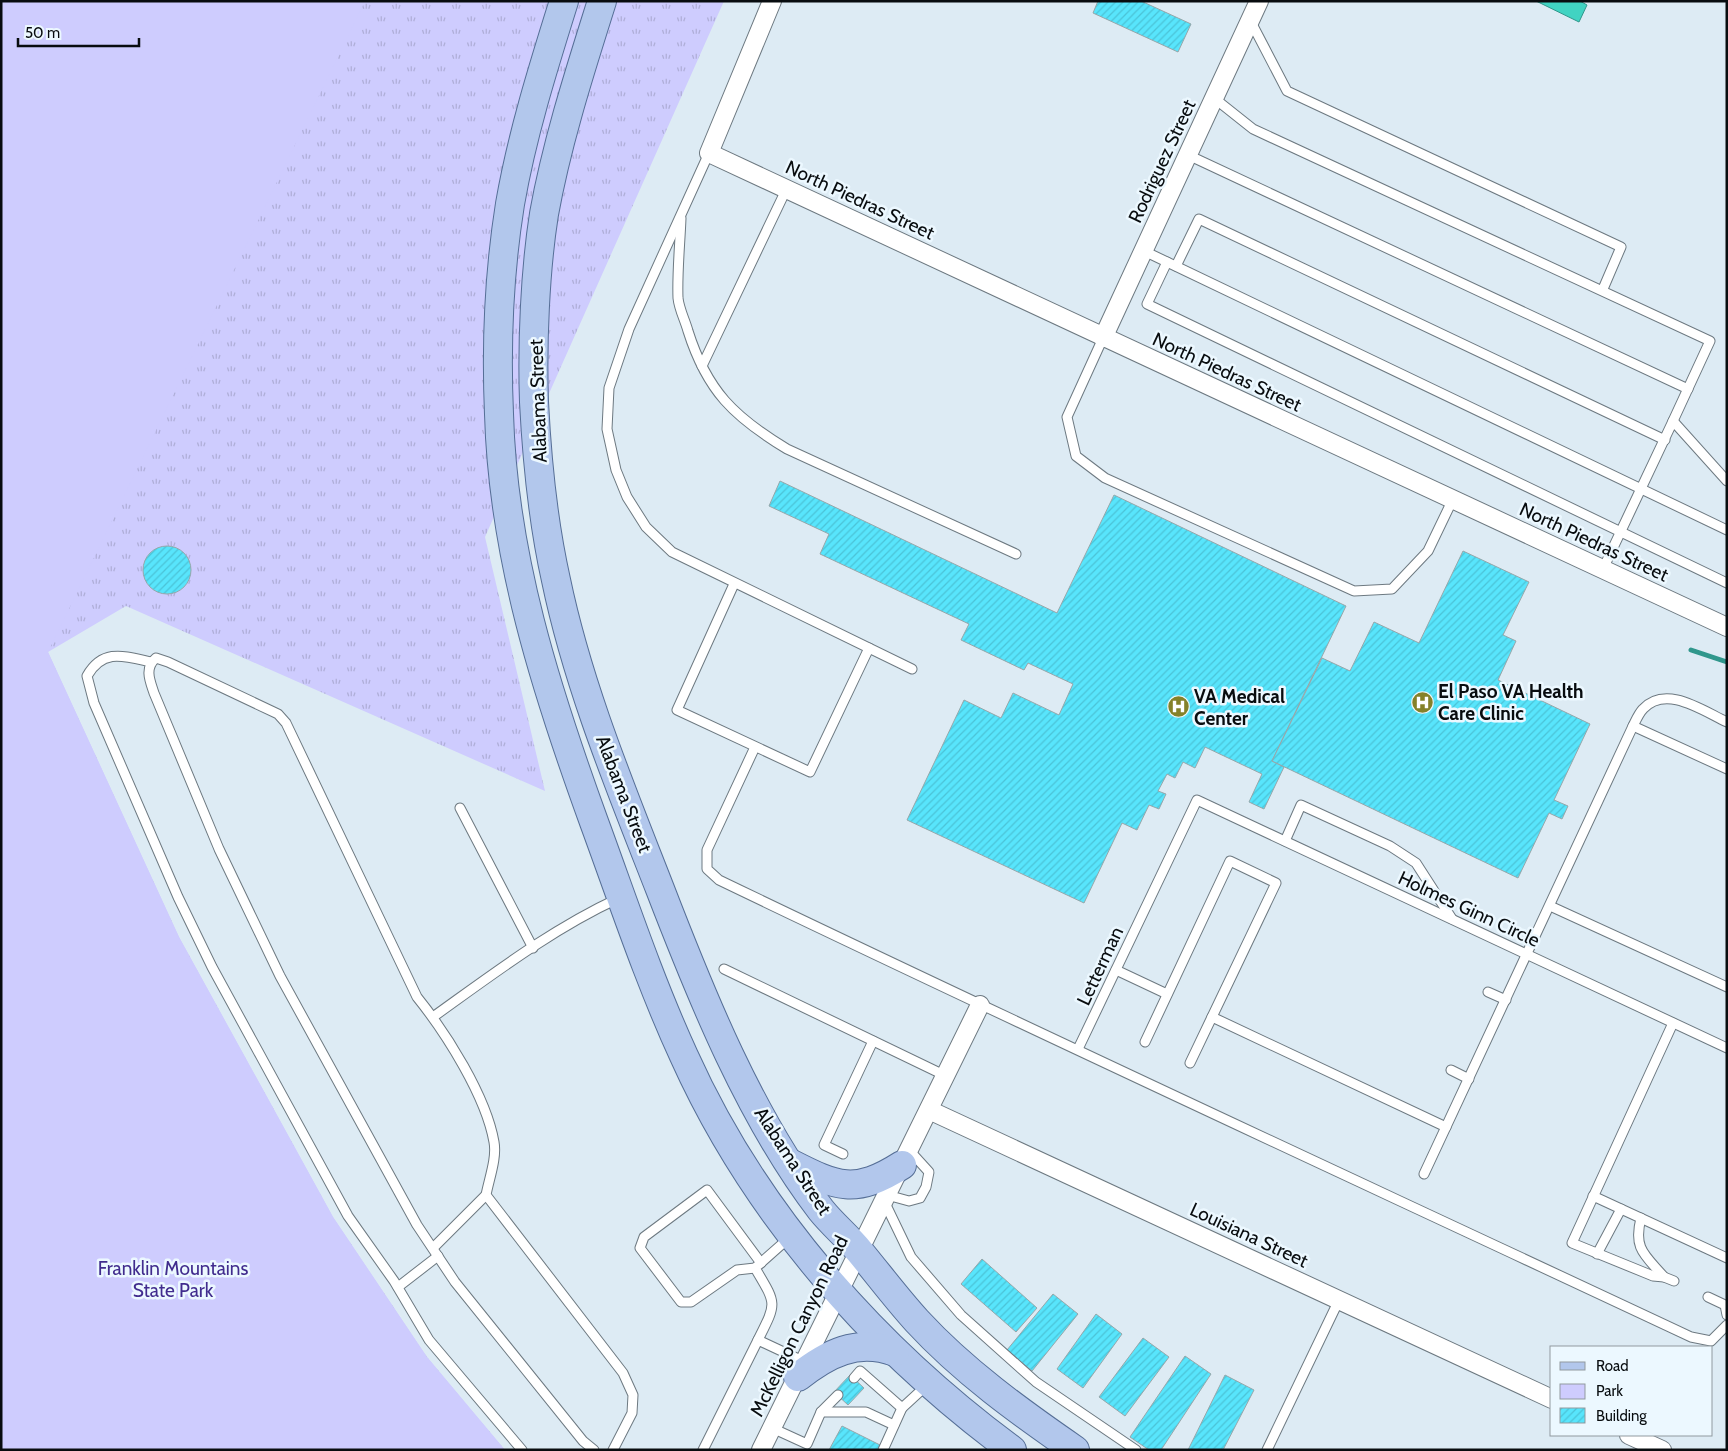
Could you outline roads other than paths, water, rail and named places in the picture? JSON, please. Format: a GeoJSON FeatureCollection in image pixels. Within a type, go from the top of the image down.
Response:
{"type":"FeatureCollection","features":[{"type":"Feature","properties":{"kind":"main road","name":"Alabama Street"},"geometry":{"type":"LineString","coordinates":[[564,1],[534,96],[510,204],[500,296],[498,414],[508,518],[530,622],[550,694],[621,897],[658,996],[689,1067],[745,1168],[792,1236],[839,1292],[895,1352],[929,1383],[1012,1450]]}},
{"type":"Feature","properties":{"kind":"main road","name":"Alabama Street"},"geometry":{"type":"LineString","coordinates":[[602,1],[555,166],[544,217],[538,281],[534,400],[541,485],[555,579],[573,646],[602,735],[678,934],[721,1034],[760,1113],[790,1163],[822,1211],[859,1251],[914,1318],[989,1386],[1075,1450]]}},
{"type":"Feature","properties":{"kind":"main road"},"geometry":{"type":"LineString","coordinates":[[534,96],[543,101],[548,108],[550,122],[547,150],[555,166]]}},
{"type":"Feature","properties":{"kind":"main road"},"geometry":{"type":"LineString","coordinates":[[790,1163],[819,1178],[836,1184],[854,1185],[876,1180],[905,1158]]}},
{"type":"Feature","properties":{"kind":"main road"},"geometry":{"type":"LineString","coordinates":[[802,1370],[850,1347],[867,1346],[895,1352]]}},
{"type":"Feature","properties":{"kind":"street"},"geometry":{"type":"LineString","coordinates":[[710,153],[772,1]]}},
{"type":"Feature","properties":{"kind":"street","name":"Rodriguez Street"},"geometry":{"type":"LineString","coordinates":[[1103,338],[1259,1]]}},
{"type":"Feature","properties":{"kind":"street","name":"North Piedras Street"},"geometry":{"type":"LineString","coordinates":[[710,153],[1103,338],[1727,627]]}},
{"type":"Feature","properties":{"kind":"street","name":"McKelligon Canyon Road"},"geometry":{"type":"LineString","coordinates":[[761,1450],[980,1005]]}},
{"type":"Feature","properties":{"kind":"street","name":"Louisiana Street"},"geometry":{"type":"LineString","coordinates":[[929,1110],[1550,1398]]}},
{"type":"Feature","properties":{"kind":"street"},"geometry":{"type":"LineString","coordinates":[[1632,1436],[1662,1450]]}},
{"type":"Feature","properties":{"kind":"lane"},"geometry":{"type":"LineString","coordinates":[[1250,20],[1287,91],[1621,246],[1603,290]]}},
{"type":"Feature","properties":{"kind":"lane"},"geometry":{"type":"LineString","coordinates":[[1214,98],[1253,129],[1710,341],[1603,569]]}},
{"type":"Feature","properties":{"kind":"lane"},"geometry":{"type":"LineString","coordinates":[[710,153],[629,329],[608,388],[608,429],[616,470],[627,498],[646,527],[672,552],[734,584],[912,669]]}},
{"type":"Feature","properties":{"kind":"lane"},"geometry":{"type":"LineString","coordinates":[[1188,155],[1688,389]]}},
{"type":"Feature","properties":{"kind":"lane"},"geometry":{"type":"LineString","coordinates":[[702,366],[786,190]]}},
{"type":"Feature","properties":{"kind":"lane"},"geometry":{"type":"LineString","coordinates":[[681,213],[678,300],[708,380],[730,409],[764,436],[787,449],[1016,554]]}},
{"type":"Feature","properties":{"kind":"lane"},"geometry":{"type":"LineString","coordinates":[[1664,440],[1199,219],[1147,304],[1727,583]]}},
{"type":"Feature","properties":{"kind":"lane"},"geometry":{"type":"LineString","coordinates":[[1144,251],[1727,530]]}},
{"type":"Feature","properties":{"kind":"lane"},"geometry":{"type":"LineString","coordinates":[[1103,338],[1067,417],[1076,456],[1105,478],[1354,591],[1392,589],[1428,552],[1453,499]]}},
{"type":"Feature","properties":{"kind":"lane"},"geometry":{"type":"LineString","coordinates":[[1673,422],[1727,481]]}},
{"type":"Feature","properties":{"kind":"lane"},"geometry":{"type":"LineString","coordinates":[[734,584],[677,710],[810,772],[868,648]]}},
{"type":"Feature","properties":{"kind":"lane"},"geometry":{"type":"LineString","coordinates":[[151,662],[117,655],[103,659],[93,667],[88,676],[94,703],[178,897],[212,967],[348,1216],[398,1287],[430,1340],[522,1450]]}},
{"type":"Feature","properties":{"kind":"lane"},"geometry":{"type":"LineString","coordinates":[[433,1248],[486,1195],[494,1144],[485,1110],[433,1017],[417,997],[286,723],[278,714],[156,658],[151,662],[148,672],[154,693],[227,866],[285,985],[376,1152],[433,1248],[455,1282],[583,1441],[594,1450]]}},
{"type":"Feature","properties":{"kind":"lane"},"geometry":{"type":"LineString","coordinates":[[1424,1174],[1633,726],[1643,709],[1653,701],[1664,698],[1678,700],[1727,722]]}},
{"type":"Feature","properties":{"kind":"lane"},"geometry":{"type":"LineString","coordinates":[[1633,726],[1727,768]]}},
{"type":"Feature","properties":{"kind":"lane"},"geometry":{"type":"LineString","coordinates":[[755,747],[707,850],[706,868],[719,880],[980,1005],[1078,1049],[1691,1337],[1711,1341],[1727,1324]]}},
{"type":"Feature","properties":{"kind":"lane","name":"Holmes Ginn Circle"},"geometry":{"type":"LineString","coordinates":[[1197,800],[1727,1048]]}},
{"type":"Feature","properties":{"kind":"lane","name":"Letterman"},"geometry":{"type":"LineString","coordinates":[[1078,1049],[1197,800]]}},
{"type":"Feature","properties":{"kind":"lane"},"geometry":{"type":"LineString","coordinates":[[1285,841],[1301,805],[1390,846],[1416,863],[1452,919]]}},
{"type":"Feature","properties":{"kind":"lane"},"geometry":{"type":"LineString","coordinates":[[460,808],[533,948]]}},
{"type":"Feature","properties":{"kind":"lane"},"geometry":{"type":"LineString","coordinates":[[1144,1042],[1230,861],[1276,883],[1190,1063]]}},
{"type":"Feature","properties":{"kind":"lane"},"geometry":{"type":"LineString","coordinates":[[433,1017],[533,948],[594,910],[621,897]]}},
{"type":"Feature","properties":{"kind":"lane"},"geometry":{"type":"LineString","coordinates":[[1550,906],[1727,988]]}},
{"type":"Feature","properties":{"kind":"lane"},"geometry":{"type":"LineString","coordinates":[[724,969],[946,1076]]}},
{"type":"Feature","properties":{"kind":"lane"},"geometry":{"type":"LineString","coordinates":[[1116,970],[1167,994]]}},
{"type":"Feature","properties":{"kind":"lane"},"geometry":{"type":"LineString","coordinates":[[1488,992],[1506,1000]]}},
{"type":"Feature","properties":{"kind":"lane"},"geometry":{"type":"LineString","coordinates":[[1212,1017],[1446,1126]]}},
{"type":"Feature","properties":{"kind":"lane"},"geometry":{"type":"LineString","coordinates":[[1673,1023],[1572,1243],[1653,1276],[1664,1277],[1674,1282]]}},
{"type":"Feature","properties":{"kind":"lane"},"geometry":{"type":"LineString","coordinates":[[843,1154],[824,1145],[873,1041]]}},
{"type":"Feature","properties":{"kind":"lane"},"geometry":{"type":"LineString","coordinates":[[1451,1070],[1469,1079]]}},
{"type":"Feature","properties":{"kind":"lane"},"geometry":{"type":"LineString","coordinates":[[905,1158],[929,1172],[926,1187],[920,1198],[909,1201],[886,1198],[910,1257],[961,1315],[1036,1382],[1136,1450]]}},
{"type":"Feature","properties":{"kind":"lane"},"geometry":{"type":"LineString","coordinates":[[703,1450],[773,1310],[773,1298],[758,1266],[707,1190],[644,1237],[640,1248],[681,1302],[691,1302],[737,1270],[758,1266],[792,1236]]}},
{"type":"Feature","properties":{"kind":"lane"},"geometry":{"type":"LineString","coordinates":[[486,1195],[623,1373],[633,1395],[632,1413],[613,1450]]}},
{"type":"Feature","properties":{"kind":"lane"},"geometry":{"type":"LineString","coordinates":[[1593,1196],[1727,1258]]}},
{"type":"Feature","properties":{"kind":"lane"},"geometry":{"type":"LineString","coordinates":[[1597,1254],[1621,1208]]}},
{"type":"Feature","properties":{"kind":"lane"},"geometry":{"type":"LineString","coordinates":[[1642,1218],[1637,1235],[1643,1253],[1664,1277]]}},
{"type":"Feature","properties":{"kind":"lane"},"geometry":{"type":"LineString","coordinates":[[398,1287],[438,1256]]}},
{"type":"Feature","properties":{"kind":"lane"},"geometry":{"type":"LineString","coordinates":[[1708,1297],[1725,1304],[1727,1315]]}},
{"type":"Feature","properties":{"kind":"lane"},"geometry":{"type":"LineString","coordinates":[[1266,1450],[1339,1300]]}},
{"type":"Feature","properties":{"kind":"lane"},"geometry":{"type":"LineString","coordinates":[[758,1340],[802,1370]]}},
{"type":"Feature","properties":{"kind":"lane"},"geometry":{"type":"LineString","coordinates":[[854,1378],[860,1371],[902,1408]]}},
{"type":"Feature","properties":{"kind":"lane"},"geometry":{"type":"LineString","coordinates":[[883,1450],[902,1408],[929,1383]]}},
{"type":"Feature","properties":{"kind":"lane"},"geometry":{"type":"LineString","coordinates":[[772,1428],[805,1447],[821,1412],[838,1395]]}},
{"type":"Feature","properties":{"kind":"lane"},"geometry":{"type":"LineString","coordinates":[[821,1412],[866,1412],[894,1425]]}},
{"type":"Feature","properties":{"kind":"waterway"},"geometry":{"type":"LineString","coordinates":[[1691,650],[1727,662]]}},
{"type":"Feature","properties":{"kind":"place","name":"El Paso VA Health Care Clinic"},"geometry":{"type":"Point","coordinates":[1422,702]}},
{"type":"Feature","properties":{"kind":"place","name":"VA Medical Center"},"geometry":{"type":"Point","coordinates":[1178,707]}},
{"type":"Feature","properties":{"kind":"park label","name":"Franklin Mountains State Park"},"geometry":{"type":"Point","coordinates":[173,1279]}}]}
